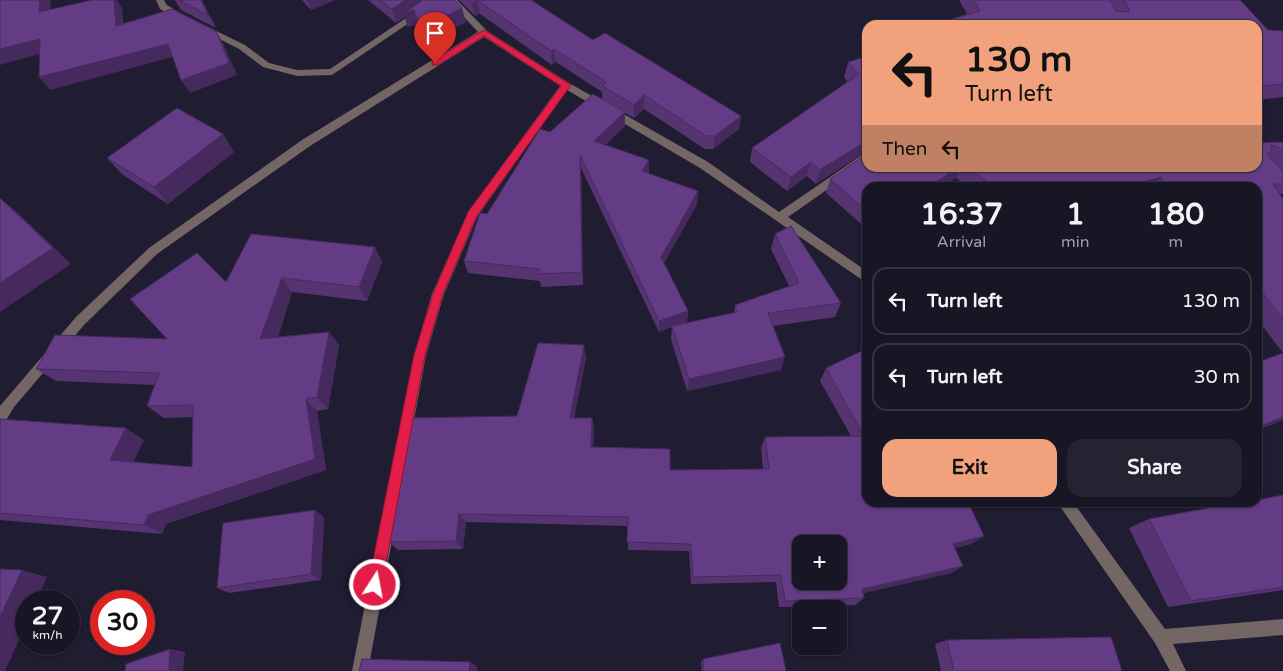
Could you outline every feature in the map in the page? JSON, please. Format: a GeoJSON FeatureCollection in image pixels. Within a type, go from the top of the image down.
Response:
{"type":"FeatureCollection","features":[{"type":"Feature","properties":{"kind":"street"},"geometry":{"type":"LineString","coordinates":[[160,0],[163,7],[242,47],[266,65],[297,73],[332,72],[439,0]]}},
{"type":"Feature","properties":{"kind":"street"},"geometry":{"type":"LineString","coordinates":[[452,0],[484,33],[566,85],[704,165],[862,275]]}},
{"type":"Feature","properties":{"kind":"street"},"geometry":{"type":"LineString","coordinates":[[0,418],[9,403],[80,320],[153,251],[306,143],[484,33]]}},
{"type":"Feature","properties":{"kind":"street"},"geometry":{"type":"LineString","coordinates":[[360,671],[420,355],[438,294],[472,215],[566,85]]}},
{"type":"Feature","properties":{"kind":"street"},"geometry":{"type":"LineString","coordinates":[[780,217],[862,159]]}},
{"type":"Feature","properties":{"kind":"street"},"geometry":{"type":"LineString","coordinates":[[1068,507],[1161,638],[1178,671]]}},
{"type":"Feature","properties":{"kind":"street"},"geometry":{"type":"LineString","coordinates":[[1161,638],[1283,628]]}},
{"type":"Feature","properties":{"kind":"building"},"geometry":{"type":"Polygon","coordinates":[[[0,0],[40,0],[39,12],[92,0],[114,0],[116,26],[172,9],[216,31],[229,63],[181,80],[168,44],[39,77],[40,39],[0,49],[0,0]]]}},
{"type":"Feature","properties":{"kind":"building"},"geometry":{"type":"Polygon","coordinates":[[[179,0],[201,0],[208,15],[179,0]]]}},
{"type":"Feature","properties":{"kind":"building"},"geometry":{"type":"Polygon","coordinates":[[[380,0],[406,0],[392,9],[380,0]]]}},
{"type":"Feature","properties":{"kind":"building"},"geometry":{"type":"Polygon","coordinates":[[[423,0],[455,0],[462,8],[422,29],[414,10],[404,13],[423,0]]]}},
{"type":"Feature","properties":{"kind":"building"},"geometry":{"type":"Polygon","coordinates":[[[477,0],[531,0],[593,40],[605,33],[741,116],[715,136],[706,136],[644,95],[634,105],[602,86],[606,82],[554,49],[551,51],[477,0]]]}},
{"type":"Feature","properties":{"kind":"building"},"geometry":{"type":"Polygon","coordinates":[[[974,0],[1110,0],[1116,11],[1129,12],[1124,0],[1240,0],[1259,20],[949,20],[980,11],[974,0]]]}},
{"type":"Feature","properties":{"kind":"building"},"geometry":{"type":"Polygon","coordinates":[[[1262,24],[1268,30],[1283,31],[1283,84],[1262,86],[1262,24]]]}},
{"type":"Feature","properties":{"kind":"building"},"geometry":{"type":"Polygon","coordinates":[[[862,58],[862,144],[820,170],[811,162],[791,177],[752,148],[859,74],[848,62],[862,58]]]}},
{"type":"Feature","properties":{"kind":"building"},"geometry":{"type":"Polygon","coordinates":[[[593,94],[625,112],[594,141],[649,160],[642,171],[698,191],[661,257],[688,311],[659,321],[580,155],[582,272],[539,274],[539,269],[464,261],[480,213],[487,214],[540,129],[550,132],[593,94]]]}},
{"type":"Feature","properties":{"kind":"building"},"geometry":{"type":"Polygon","coordinates":[[[177,108],[223,134],[154,187],[107,158],[177,108]]]}},
{"type":"Feature","properties":{"kind":"building"},"geometry":{"type":"Polygon","coordinates":[[[1283,142],[1283,152],[1278,147],[1271,145],[1271,152],[1267,154],[1283,172],[1283,184],[1273,184],[1283,199],[1283,319],[1262,292],[1262,182],[1164,182],[1161,177],[1143,182],[988,182],[974,172],[1262,172],[1262,143],[1283,142]]]}},
{"type":"Feature","properties":{"kind":"building"},"geometry":{"type":"Polygon","coordinates":[[[862,157],[862,172],[952,172],[936,182],[862,182],[862,207],[830,179],[862,157]]]}},
{"type":"Feature","properties":{"kind":"building"},"geometry":{"type":"Polygon","coordinates":[[[0,198],[53,248],[0,283],[0,198]]]}},
{"type":"Feature","properties":{"kind":"building"},"geometry":{"type":"Polygon","coordinates":[[[791,226],[841,303],[768,313],[785,357],[689,379],[672,326],[737,312],[735,305],[799,283],[775,234],[791,226]]]}},
{"type":"Feature","properties":{"kind":"building"},"geometry":{"type":"Polygon","coordinates":[[[251,234],[375,247],[359,287],[282,278],[260,339],[329,332],[317,397],[306,399],[315,459],[148,515],[144,525],[0,513],[0,419],[126,428],[110,460],[192,467],[193,405],[147,406],[159,373],[36,369],[55,335],[167,339],[130,299],[197,253],[226,282],[251,234]]]}},
{"type":"Feature","properties":{"kind":"building"},"geometry":{"type":"Polygon","coordinates":[[[538,343],[584,345],[570,418],[592,418],[591,447],[670,449],[670,470],[769,469],[765,437],[862,436],[862,507],[970,507],[984,536],[953,544],[963,566],[862,589],[864,598],[785,601],[781,575],[693,577],[691,544],[627,542],[628,517],[459,514],[456,541],[389,542],[408,418],[517,416],[538,343]]]}},
{"type":"Feature","properties":{"kind":"building"},"geometry":{"type":"Polygon","coordinates":[[[862,351],[862,432],[826,368],[862,351]]]}},
{"type":"Feature","properties":{"kind":"building"},"geometry":{"type":"Polygon","coordinates":[[[1283,353],[1283,417],[1262,425],[1262,361],[1283,353]]]}},
{"type":"Feature","properties":{"kind":"building"},"geometry":{"type":"Polygon","coordinates":[[[1283,495],[1283,587],[1191,601],[1149,519],[1214,507],[1262,507],[1262,499],[1283,495]]]}},
{"type":"Feature","properties":{"kind":"building"},"geometry":{"type":"Polygon","coordinates":[[[315,510],[311,574],[217,588],[223,523],[315,510]]]}},
{"type":"Feature","properties":{"kind":"building"},"geometry":{"type":"Polygon","coordinates":[[[0,569],[22,570],[0,617],[0,569]]]}},
{"type":"Feature","properties":{"kind":"building"},"geometry":{"type":"Polygon","coordinates":[[[1111,637],[1122,671],[954,671],[947,640],[1111,637]]]}},
{"type":"Feature","properties":{"kind":"building"},"geometry":{"type":"Polygon","coordinates":[[[780,643],[786,671],[704,671],[703,659],[780,643]]]}},
{"type":"Feature","properties":{"kind":"building"},"geometry":{"type":"Polygon","coordinates":[[[170,649],[169,671],[125,671],[126,664],[170,649]]]}},
{"type":"Feature","properties":{"kind":"building"},"geometry":{"type":"Polygon","coordinates":[[[362,659],[470,662],[469,671],[359,671],[362,659]]]}},
{"type":"Feature","properties":{"kind":"route"},"geometry":{"type":"LineString","coordinates":[[375,585],[420,355],[438,294],[472,215],[566,85],[484,33],[435,63]]}}]}
